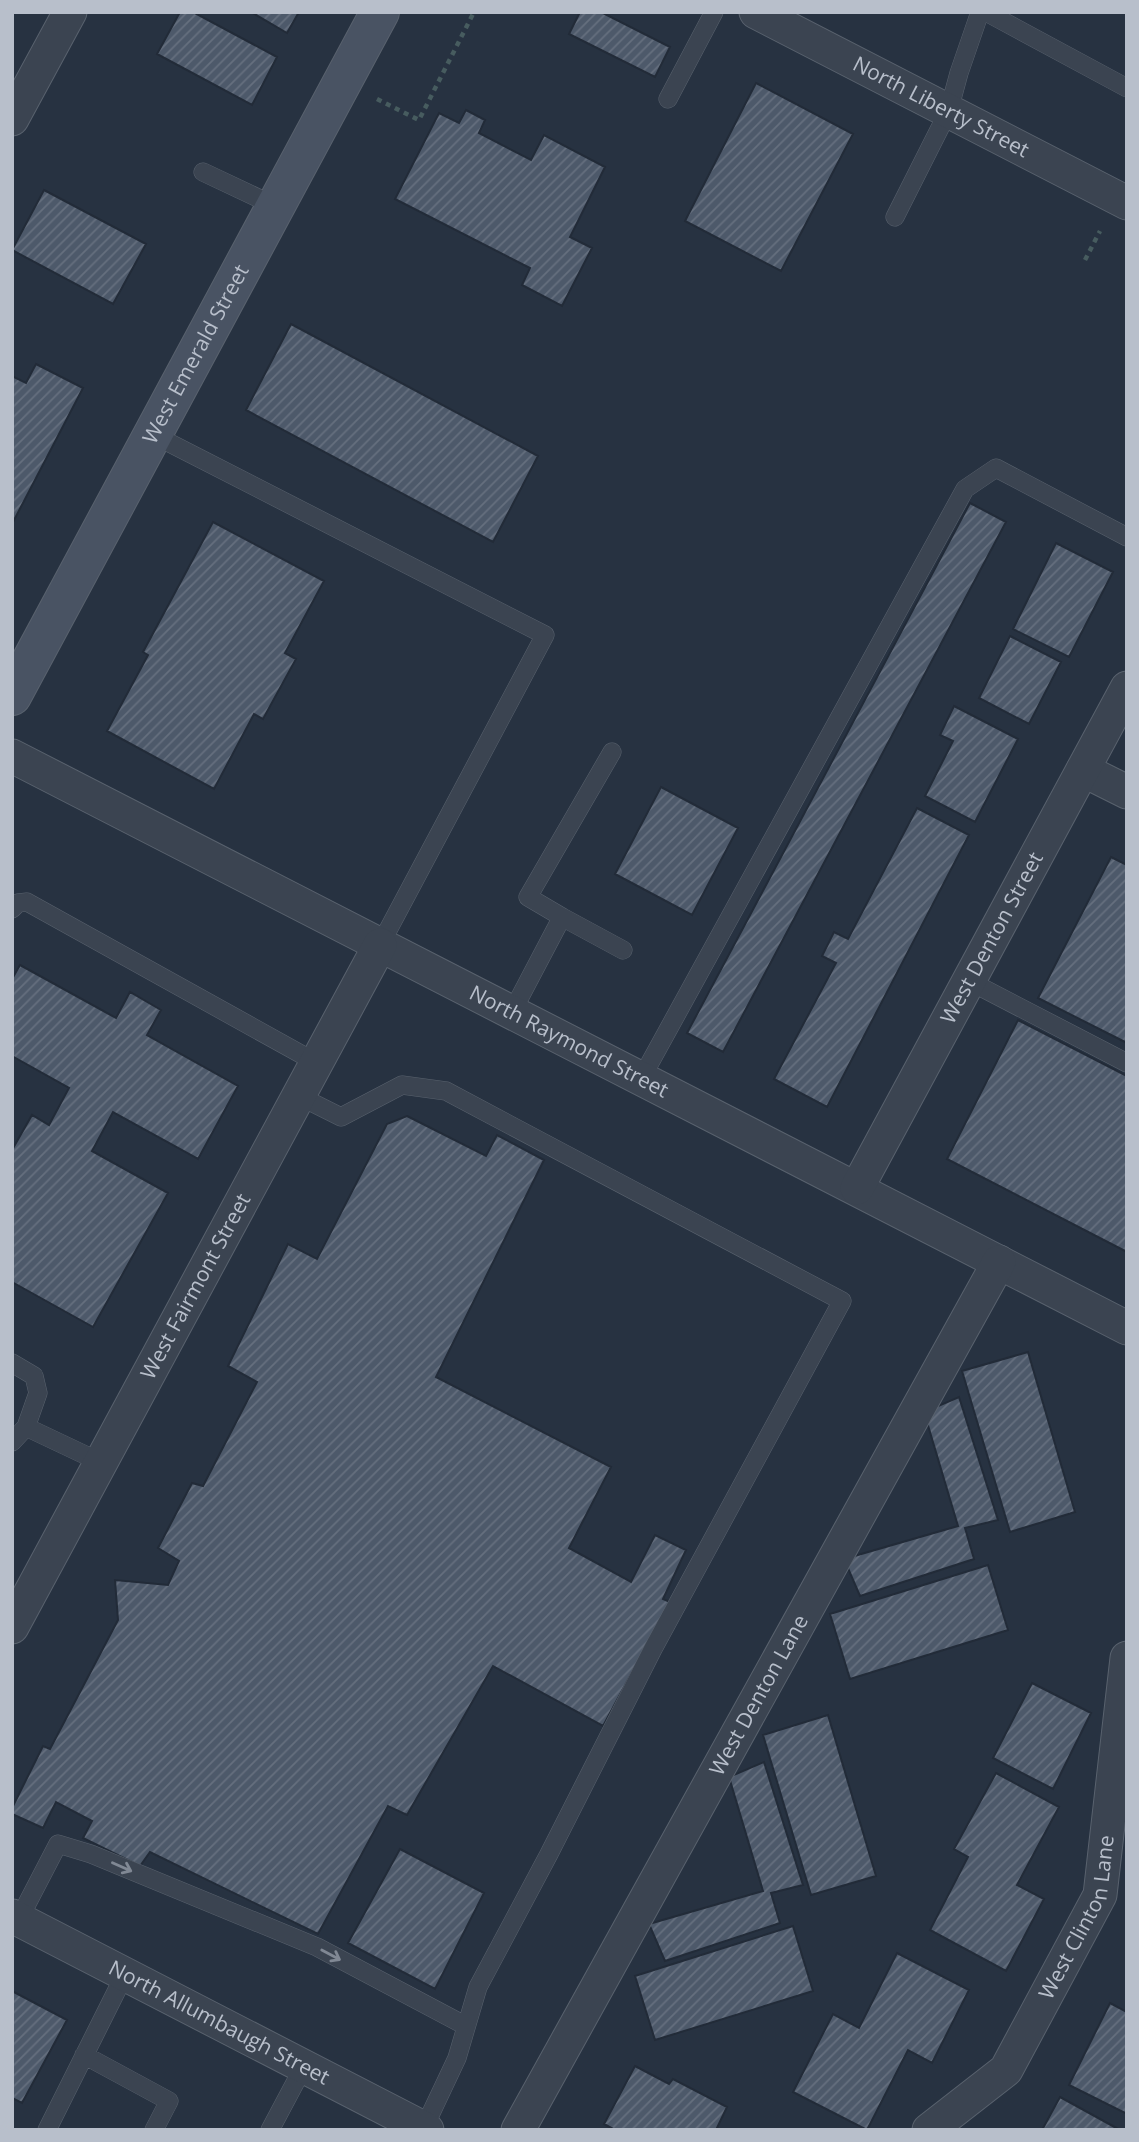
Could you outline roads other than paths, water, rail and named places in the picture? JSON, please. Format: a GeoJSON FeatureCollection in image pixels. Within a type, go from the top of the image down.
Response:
{"type":"FeatureCollection","features":[{"type":"Feature","properties":{"kind":"main road","name":"West Emerald Street"},"geometry":{"type":"LineString","coordinates":[[12,696],[380,12]]}},
{"type":"Feature","properties":{"kind":"street"},"geometry":{"type":"LineString","coordinates":[[12,119],[70,12]]}},
{"type":"Feature","properties":{"kind":"street","name":"North Liberty Street"},"geometry":{"type":"LineString","coordinates":[[756,12],[1127,203]]}},
{"type":"Feature","properties":{"kind":"street","name":"West Denton Street"},"geometry":{"type":"LineString","coordinates":[[857,1188],[1127,688]]}},
{"type":"Feature","properties":{"kind":"street","name":"North Raymond Street"},"geometry":{"type":"LineString","coordinates":[[12,756],[1127,1328]]}},
{"type":"Feature","properties":{"kind":"street"},"geometry":{"type":"LineString","coordinates":[[1083,769],[1127,792]]}},
{"type":"Feature","properties":{"kind":"street","name":"West Fairmont Street"},"geometry":{"type":"LineString","coordinates":[[12,1627],[380,945]]}},
{"type":"Feature","properties":{"kind":"street","name":"West Denton Lane"},"geometry":{"type":"LineString","coordinates":[[518,2130],[999,1262]]}},
{"type":"Feature","properties":{"kind":"street","name":"West Clinton Lane"},"geometry":{"type":"LineString","coordinates":[[929,2130],[1006,2070],[1100,1895],[1127,1658]]}},
{"type":"Feature","properties":{"kind":"street","name":"North Allumbaugh Street"},"geometry":{"type":"LineString","coordinates":[[16,1917],[424,2129]]}},
{"type":"Feature","properties":{"kind":"lane"},"geometry":{"type":"LineString","coordinates":[[668,99],[714,12]]}},
{"type":"Feature","properties":{"kind":"lane"},"geometry":{"type":"LineString","coordinates":[[895,217],[949,110],[980,12]]}},
{"type":"Feature","properties":{"kind":"lane"},"geometry":{"type":"LineString","coordinates":[[986,12],[1127,88]]}},
{"type":"Feature","properties":{"kind":"lane"},"geometry":{"type":"LineString","coordinates":[[203,172],[275,206]]}},
{"type":"Feature","properties":{"kind":"lane"},"geometry":{"type":"LineString","coordinates":[[152,434],[545,635],[380,945]]}},
{"type":"Feature","properties":{"kind":"lane"},"geometry":{"type":"LineString","coordinates":[[641,1079],[965,489],[996,468],[1127,537]]}},
{"type":"Feature","properties":{"kind":"lane"},"geometry":{"type":"LineString","coordinates":[[612,752],[528,897],[623,950]]}},
{"type":"Feature","properties":{"kind":"lane"},"geometry":{"type":"LineString","coordinates":[[12,908],[18,903],[27,902],[317,1063]]}},
{"type":"Feature","properties":{"kind":"lane"},"geometry":{"type":"LineString","coordinates":[[512,1012],[562,916]]}},
{"type":"Feature","properties":{"kind":"lane"},"geometry":{"type":"LineString","coordinates":[[969,981],[1127,1063]]}},
{"type":"Feature","properties":{"kind":"lane"},"geometry":{"type":"LineString","coordinates":[[299,1096],[341,1118],[402,1085],[446,1091],[842,1301],[653,1649],[478,1987],[457,2058],[424,2129]]}},
{"type":"Feature","properties":{"kind":"lane"},"geometry":{"type":"LineString","coordinates":[[12,1363],[34,1376],[38,1393],[26,1427],[12,1442]]}},
{"type":"Feature","properties":{"kind":"lane"},"geometry":{"type":"LineString","coordinates":[[26,1427],[100,1462]]}},
{"type":"Feature","properties":{"kind":"lane"},"geometry":{"type":"LineString","coordinates":[[16,1917],[58,1844],[91,1854],[317,1947],[466,2026]]}},
{"type":"Feature","properties":{"kind":"lane"},"geometry":{"type":"LineString","coordinates":[[47,2130],[125,1974]]}},
{"type":"Feature","properties":{"kind":"lane"},"geometry":{"type":"LineString","coordinates":[[84,2055],[169,2101],[154,2130]]}},
{"type":"Feature","properties":{"kind":"lane"},"geometry":{"type":"LineString","coordinates":[[270,2130],[304,2066]]}}]}
